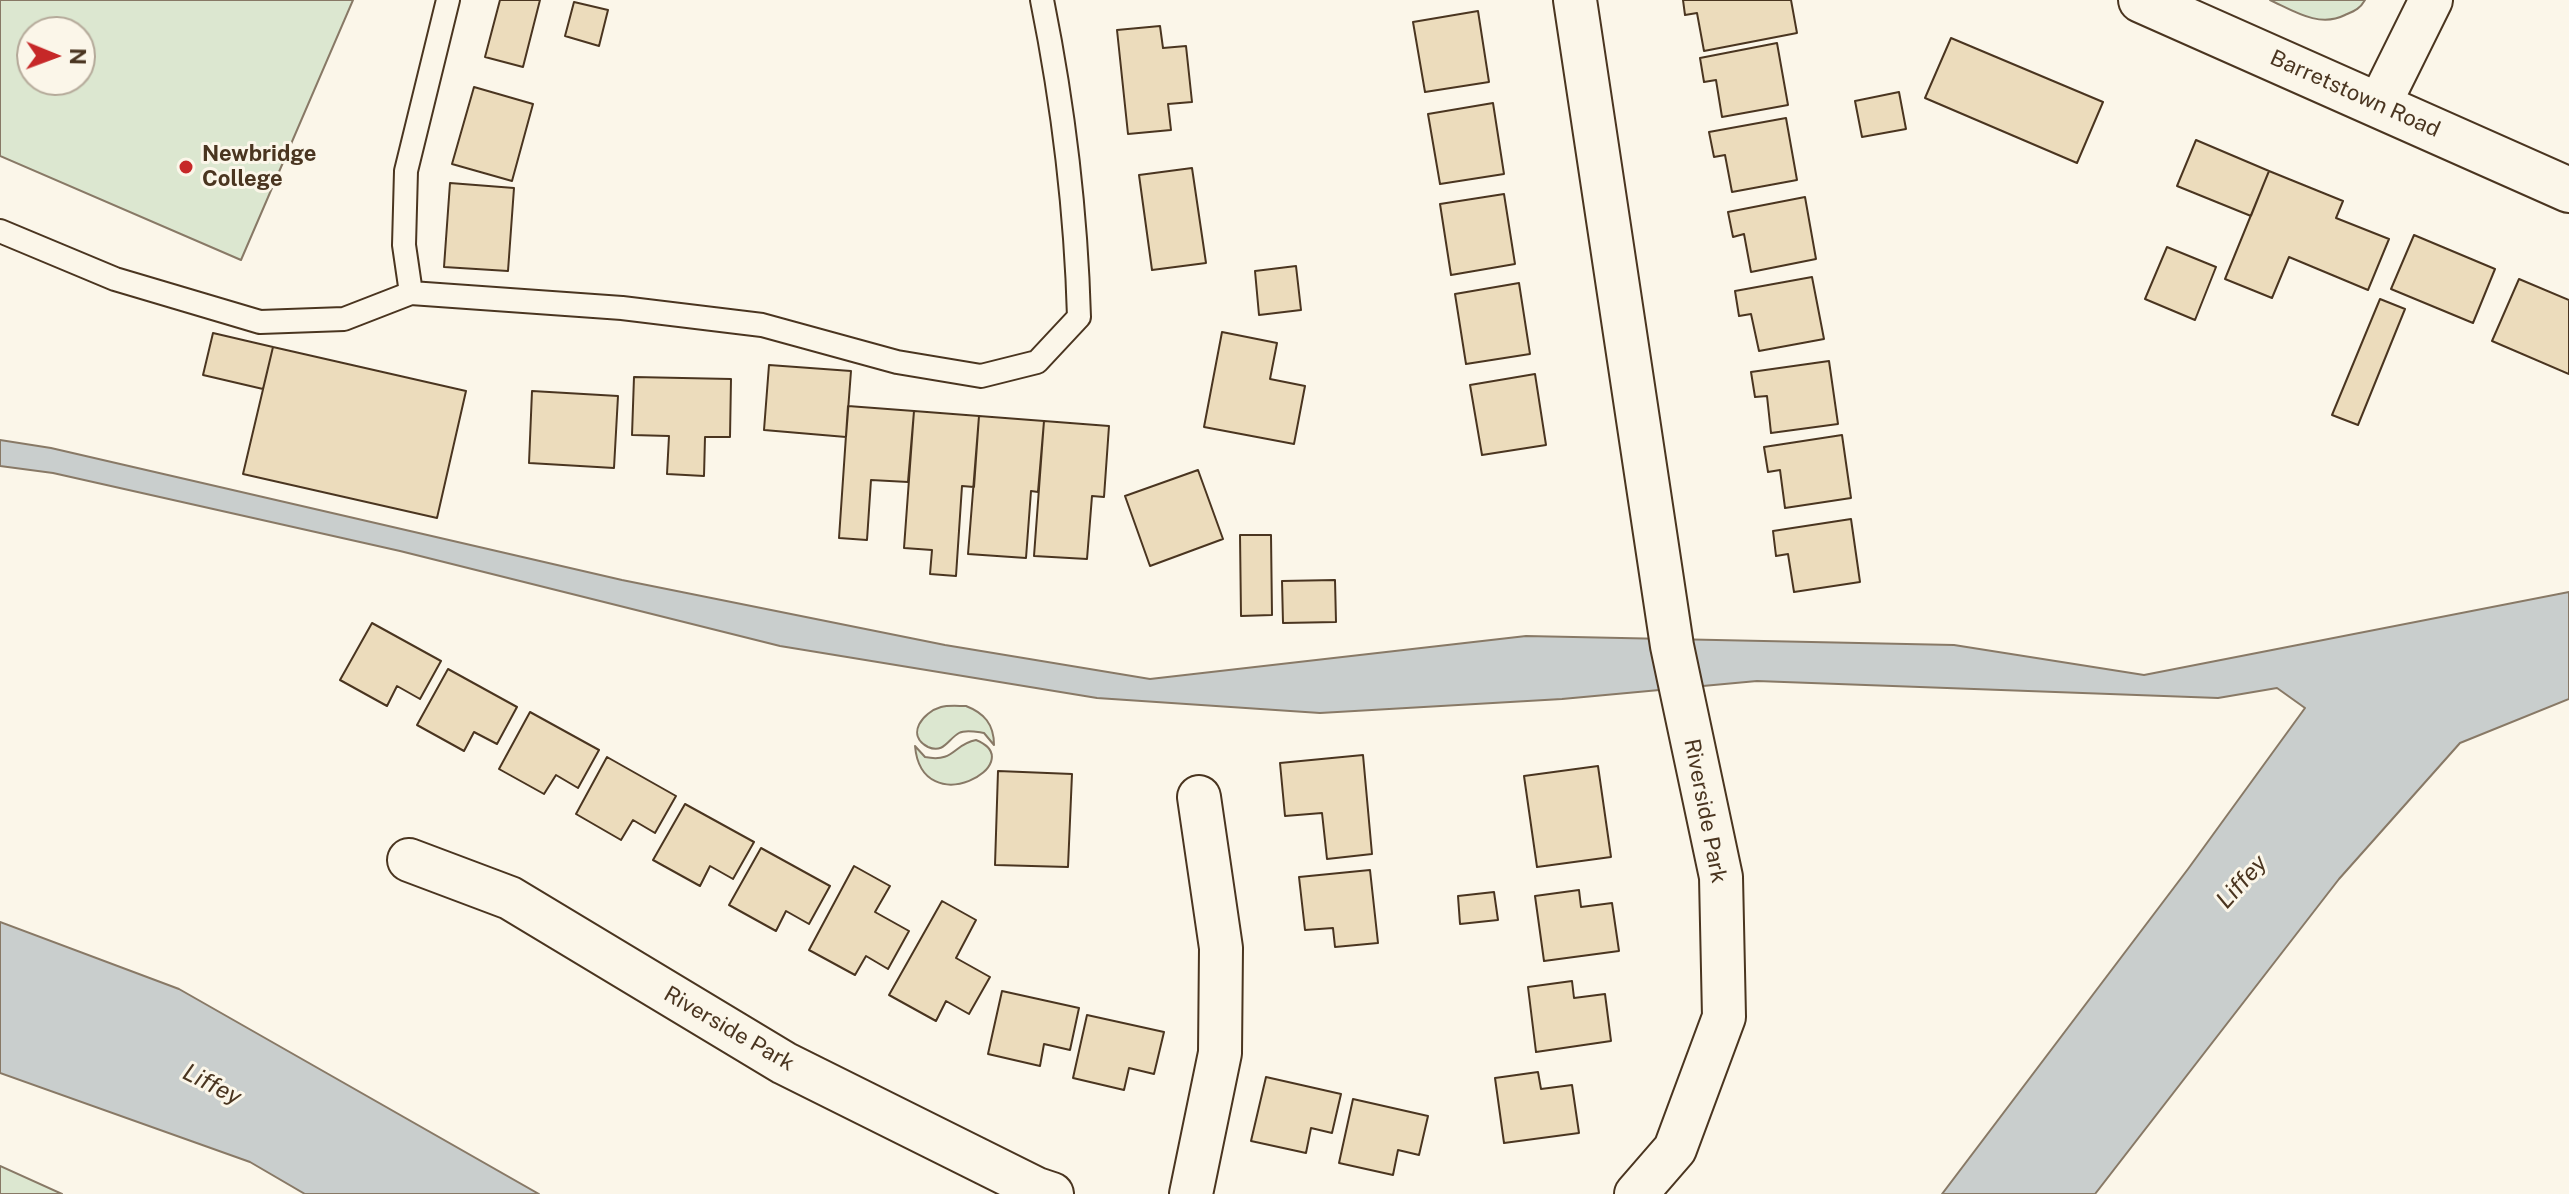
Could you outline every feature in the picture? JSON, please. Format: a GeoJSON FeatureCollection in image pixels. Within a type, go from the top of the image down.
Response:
{"type":"FeatureCollection","features":[{"type":"Feature","properties":{"kind":"street","name":"Riverside Park"},"geometry":{"type":"LineString","coordinates":[[1575,0],[1672,646],[1721,877],[1724,1017],[1675,1149],[1636,1194]]}},
{"type":"Feature","properties":{"kind":"street","name":"Barretstown Road"},"geometry":{"type":"LineString","coordinates":[[2141,0],[2569,190]]}},
{"type":"Feature","properties":{"kind":"street"},"geometry":{"type":"LineString","coordinates":[[2379,105],[2431,0]]}},
{"type":"Feature","properties":{"kind":"street"},"geometry":{"type":"LineString","coordinates":[[1191,1194],[1220,1053],[1221,948],[1199,797]]}},
{"type":"Feature","properties":{"kind":"street","name":"Riverside Park"},"geometry":{"type":"LineString","coordinates":[[409,860],[510,898],[784,1063],[1052,1194]]}},
{"type":"Feature","properties":{"kind":"lane"},"geometry":{"type":"LineString","coordinates":[[411,293],[404,245],[406,171],[448,0]]}},
{"type":"Feature","properties":{"kind":"lane"},"geometry":{"type":"LineString","coordinates":[[0,231],[115,279],[260,322],[344,319],[411,293],[622,308],[762,325],[897,362],[981,376],[1037,362],[1079,317],[1076,234],[1053,54],[1042,0]]}},
{"type":"Feature","properties":{"kind":"green space"},"geometry":{"type":"Polygon","coordinates":[[[0,0],[353,0],[241,260],[0,156],[0,0]]]}},
{"type":"Feature","properties":{"kind":"green space"},"geometry":{"type":"Polygon","coordinates":[[[2270,0],[2365,0],[2354,11],[2326,20],[2297,13],[2270,0]]]}},
{"type":"Feature","properties":{"kind":"green space"},"geometry":{"type":"Polygon","coordinates":[[[944,706],[966,706],[987,720],[994,745],[984,733],[968,731],[959,733],[938,749],[921,742],[917,730],[928,714],[944,706]]]}},
{"type":"Feature","properties":{"kind":"green space"},"geometry":{"type":"Polygon","coordinates":[[[976,740],[990,750],[991,762],[983,773],[969,781],[952,784],[935,781],[922,769],[915,746],[925,757],[935,758],[948,755],[976,740]]]}},
{"type":"Feature","properties":{"kind":"green space"},"geometry":{"type":"Polygon","coordinates":[[[0,1166],[62,1194],[0,1194],[0,1166]]]}},
{"type":"Feature","properties":{"kind":"water","name":"Liffey"},"geometry":{"type":"Polygon","coordinates":[[[0,440],[51,448],[622,580],[945,645],[1150,679],[1526,636],[1954,645],[2144,675],[2569,592],[2569,699],[2460,743],[2339,879],[2095,1194],[1942,1194],[2188,869],[2305,708],[2277,688],[2218,698],[1757,681],[1562,699],[1320,713],[1097,698],[780,646],[400,551],[53,473],[0,466],[0,440]]]}},
{"type":"Feature","properties":{"kind":"water","name":"Liffey"},"geometry":{"type":"Polygon","coordinates":[[[0,922],[179,989],[539,1194],[305,1194],[250,1162],[0,1073],[0,922]]]}},
{"type":"Feature","properties":{"kind":"building"},"geometry":{"type":"Polygon","coordinates":[[[500,0],[540,0],[523,67],[485,57],[500,0]]]}},
{"type":"Feature","properties":{"kind":"building"},"geometry":{"type":"Polygon","coordinates":[[[1683,0],[1791,0],[1797,33],[1704,51],[1697,13],[1685,15],[1683,0]]]}},
{"type":"Feature","properties":{"kind":"building"},"geometry":{"type":"Polygon","coordinates":[[[574,2],[608,10],[599,46],[565,36],[574,2]]]}},
{"type":"Feature","properties":{"kind":"building"},"geometry":{"type":"Polygon","coordinates":[[[1478,11],[1489,82],[1425,92],[1413,22],[1478,11]]]}},
{"type":"Feature","properties":{"kind":"building"},"geometry":{"type":"Polygon","coordinates":[[[1160,26],[1163,48],[1186,46],[1192,102],[1168,104],[1171,130],[1128,134],[1117,30],[1160,26]]]}},
{"type":"Feature","properties":{"kind":"building"},"geometry":{"type":"Polygon","coordinates":[[[1951,38],[2103,102],[2077,163],[1925,98],[1951,38]]]}},
{"type":"Feature","properties":{"kind":"building"},"geometry":{"type":"Polygon","coordinates":[[[1777,43],[1788,105],[1722,117],[1716,80],[1704,82],[1700,58],[1777,43]]]}},
{"type":"Feature","properties":{"kind":"building"},"geometry":{"type":"Polygon","coordinates":[[[474,87],[533,104],[512,181],[452,164],[474,87]]]}},
{"type":"Feature","properties":{"kind":"building"},"geometry":{"type":"Polygon","coordinates":[[[1899,92],[1906,129],[1862,137],[1855,101],[1899,92]]]}},
{"type":"Feature","properties":{"kind":"building"},"geometry":{"type":"Polygon","coordinates":[[[1493,103],[1504,174],[1440,184],[1428,114],[1493,103]]]}},
{"type":"Feature","properties":{"kind":"building"},"geometry":{"type":"Polygon","coordinates":[[[1786,118],[1797,180],[1732,192],[1725,155],[1714,157],[1709,132],[1786,118]]]}},
{"type":"Feature","properties":{"kind":"building"},"geometry":{"type":"Polygon","coordinates":[[[2196,140],[2269,171],[2251,216],[2177,186],[2196,140]]]}},
{"type":"Feature","properties":{"kind":"building"},"geometry":{"type":"Polygon","coordinates":[[[1192,168],[1206,263],[1152,270],[1139,175],[1192,168]]]}},
{"type":"Feature","properties":{"kind":"building"},"geometry":{"type":"Polygon","coordinates":[[[2269,171],[2343,201],[2336,218],[2389,239],[2368,290],[2289,257],[2272,298],[2225,279],[2269,171]]]}},
{"type":"Feature","properties":{"kind":"building"},"geometry":{"type":"Polygon","coordinates":[[[450,183],[514,188],[508,271],[444,267],[450,183]]]}},
{"type":"Feature","properties":{"kind":"building"},"geometry":{"type":"Polygon","coordinates":[[[1504,194],[1515,264],[1451,275],[1440,204],[1504,194]]]}},
{"type":"Feature","properties":{"kind":"building"},"geometry":{"type":"Polygon","coordinates":[[[1805,197],[1816,259],[1751,272],[1744,234],[1733,237],[1728,212],[1805,197]]]}},
{"type":"Feature","properties":{"kind":"building"},"geometry":{"type":"Polygon","coordinates":[[[2414,235],[2495,269],[2473,323],[2391,289],[2414,235]]]}},
{"type":"Feature","properties":{"kind":"building"},"geometry":{"type":"Polygon","coordinates":[[[2167,247],[2216,267],[2195,320],[2145,299],[2167,247]]]}},
{"type":"Feature","properties":{"kind":"building"},"geometry":{"type":"Polygon","coordinates":[[[1296,266],[1301,310],[1259,315],[1255,271],[1296,266]]]}},
{"type":"Feature","properties":{"kind":"building"},"geometry":{"type":"Polygon","coordinates":[[[1812,277],[1824,339],[1759,351],[1751,314],[1739,316],[1735,291],[1812,277]]]}},
{"type":"Feature","properties":{"kind":"building"},"geometry":{"type":"Polygon","coordinates":[[[2519,279],[2569,300],[2569,374],[2492,341],[2519,279]]]}},
{"type":"Feature","properties":{"kind":"building"},"geometry":{"type":"Polygon","coordinates":[[[1519,283],[1530,354],[1466,364],[1455,294],[1519,283]]]}},
{"type":"Feature","properties":{"kind":"building"},"geometry":{"type":"Polygon","coordinates":[[[2380,299],[2405,309],[2358,425],[2332,415],[2380,299]]]}},
{"type":"Feature","properties":{"kind":"building"},"geometry":{"type":"Polygon","coordinates":[[[1222,332],[1277,343],[1270,379],[1305,386],[1294,444],[1204,427],[1222,332]]]}},
{"type":"Feature","properties":{"kind":"building"},"geometry":{"type":"Polygon","coordinates":[[[213,333],[273,347],[263,389],[203,375],[213,333]]]}},
{"type":"Feature","properties":{"kind":"building"},"geometry":{"type":"Polygon","coordinates":[[[273,347],[466,391],[437,518],[243,474],[273,347]]]}},
{"type":"Feature","properties":{"kind":"building"},"geometry":{"type":"Polygon","coordinates":[[[1829,361],[1838,424],[1771,433],[1767,396],[1755,397],[1751,372],[1829,361]]]}},
{"type":"Feature","properties":{"kind":"building"},"geometry":{"type":"Polygon","coordinates":[[[769,365],[851,371],[846,437],[764,430],[769,365]]]}},
{"type":"Feature","properties":{"kind":"building"},"geometry":{"type":"Polygon","coordinates":[[[1535,374],[1546,445],[1482,455],[1470,385],[1535,374]]]}},
{"type":"Feature","properties":{"kind":"building"},"geometry":{"type":"Polygon","coordinates":[[[634,377],[731,379],[730,437],[705,437],[704,476],[667,474],[669,436],[632,435],[634,377]]]}},
{"type":"Feature","properties":{"kind":"building"},"geometry":{"type":"Polygon","coordinates":[[[532,391],[618,396],[614,468],[529,463],[532,391]]]}},
{"type":"Feature","properties":{"kind":"building"},"geometry":{"type":"Polygon","coordinates":[[[848,406],[914,411],[908,482],[871,480],[867,540],[839,538],[848,406]]]}},
{"type":"Feature","properties":{"kind":"building"},"geometry":{"type":"Polygon","coordinates":[[[914,411],[979,416],[974,487],[962,486],[956,576],[930,574],[932,550],[904,548],[914,411]]]}},
{"type":"Feature","properties":{"kind":"building"},"geometry":{"type":"Polygon","coordinates":[[[979,416],[1044,421],[1038,492],[1031,491],[1026,558],[968,554],[979,416]]]}},
{"type":"Feature","properties":{"kind":"building"},"geometry":{"type":"Polygon","coordinates":[[[1044,421],[1109,426],[1104,497],[1092,496],[1087,559],[1034,556],[1044,421]]]}},
{"type":"Feature","properties":{"kind":"building"},"geometry":{"type":"Polygon","coordinates":[[[1842,435],[1851,498],[1785,508],[1780,470],[1768,472],[1764,447],[1842,435]]]}},
{"type":"Feature","properties":{"kind":"building"},"geometry":{"type":"Polygon","coordinates":[[[1198,470],[1223,539],[1150,566],[1125,496],[1198,470]]]}},
{"type":"Feature","properties":{"kind":"building"},"geometry":{"type":"Polygon","coordinates":[[[1851,519],[1860,582],[1794,592],[1788,554],[1776,556],[1773,531],[1851,519]]]}},
{"type":"Feature","properties":{"kind":"building"},"geometry":{"type":"Polygon","coordinates":[[[1240,535],[1271,535],[1272,615],[1241,616],[1240,535]]]}},
{"type":"Feature","properties":{"kind":"building"},"geometry":{"type":"Polygon","coordinates":[[[1335,580],[1336,622],[1283,623],[1282,581],[1335,580]]]}},
{"type":"Feature","properties":{"kind":"building"},"geometry":{"type":"Polygon","coordinates":[[[372,623],[441,661],[420,699],[397,686],[387,706],[340,680],[372,623]]]}},
{"type":"Feature","properties":{"kind":"building"},"geometry":{"type":"Polygon","coordinates":[[[448,669],[517,707],[497,744],[474,732],[464,751],[417,725],[448,669]]]}},
{"type":"Feature","properties":{"kind":"building"},"geometry":{"type":"Polygon","coordinates":[[[530,712],[599,750],[578,788],[556,775],[544,794],[499,769],[530,712]]]}},
{"type":"Feature","properties":{"kind":"building"},"geometry":{"type":"Polygon","coordinates":[[[1363,755],[1372,854],[1327,859],[1322,813],[1285,816],[1280,763],[1363,755]]]}},
{"type":"Feature","properties":{"kind":"building"},"geometry":{"type":"Polygon","coordinates":[[[607,757],[676,796],[655,833],[633,820],[621,840],[576,814],[607,757]]]}},
{"type":"Feature","properties":{"kind":"building"},"geometry":{"type":"Polygon","coordinates":[[[1598,766],[1611,857],[1537,867],[1524,776],[1598,766]]]}},
{"type":"Feature","properties":{"kind":"building"},"geometry":{"type":"Polygon","coordinates":[[[998,771],[1072,774],[1068,867],[995,865],[998,771]]]}},
{"type":"Feature","properties":{"kind":"building"},"geometry":{"type":"Polygon","coordinates":[[[685,804],[754,842],[733,879],[710,866],[700,886],[653,860],[685,804]]]}},
{"type":"Feature","properties":{"kind":"building"},"geometry":{"type":"Polygon","coordinates":[[[761,848],[830,886],[809,924],[786,911],[776,931],[729,905],[761,848]]]}},
{"type":"Feature","properties":{"kind":"building"},"geometry":{"type":"Polygon","coordinates":[[[854,866],[890,886],[875,912],[909,931],[888,969],[866,956],[855,975],[809,950],[854,866]]]}},
{"type":"Feature","properties":{"kind":"building"},"geometry":{"type":"Polygon","coordinates":[[[1370,870],[1378,943],[1335,947],[1333,928],[1305,930],[1299,877],[1370,870]]]}},
{"type":"Feature","properties":{"kind":"building"},"geometry":{"type":"Polygon","coordinates":[[[1579,890],[1581,907],[1612,903],[1619,951],[1544,961],[1535,896],[1579,890]]]}},
{"type":"Feature","properties":{"kind":"building"},"geometry":{"type":"Polygon","coordinates":[[[1494,892],[1498,920],[1460,924],[1458,896],[1494,892]]]}},
{"type":"Feature","properties":{"kind":"building"},"geometry":{"type":"Polygon","coordinates":[[[942,901],[976,920],[956,958],[990,977],[969,1014],[946,1001],[936,1021],[889,995],[942,901]]]}},
{"type":"Feature","properties":{"kind":"building"},"geometry":{"type":"Polygon","coordinates":[[[1572,981],[1574,998],[1605,994],[1611,1041],[1536,1052],[1528,987],[1572,981]]]}},
{"type":"Feature","properties":{"kind":"building"},"geometry":{"type":"Polygon","coordinates":[[[1002,991],[1079,1008],[1070,1050],[1044,1044],[1040,1066],[988,1054],[1002,991]]]}},
{"type":"Feature","properties":{"kind":"building"},"geometry":{"type":"Polygon","coordinates":[[[1087,1015],[1164,1032],[1154,1074],[1129,1068],[1124,1090],[1073,1078],[1087,1015]]]}},
{"type":"Feature","properties":{"kind":"building"},"geometry":{"type":"Polygon","coordinates":[[[1538,1072],[1541,1089],[1572,1085],[1579,1133],[1504,1143],[1495,1078],[1538,1072]]]}},
{"type":"Feature","properties":{"kind":"building"},"geometry":{"type":"Polygon","coordinates":[[[1266,1077],[1341,1094],[1332,1133],[1311,1128],[1306,1153],[1251,1141],[1266,1077]]]}},
{"type":"Feature","properties":{"kind":"building"},"geometry":{"type":"Polygon","coordinates":[[[1353,1099],[1428,1116],[1419,1155],[1398,1150],[1393,1175],[1339,1163],[1353,1099]]]}},
{"type":"Feature","properties":{"kind":"place","name":"Newbridge College"},"geometry":{"type":"Point","coordinates":[186,167]}}]}
